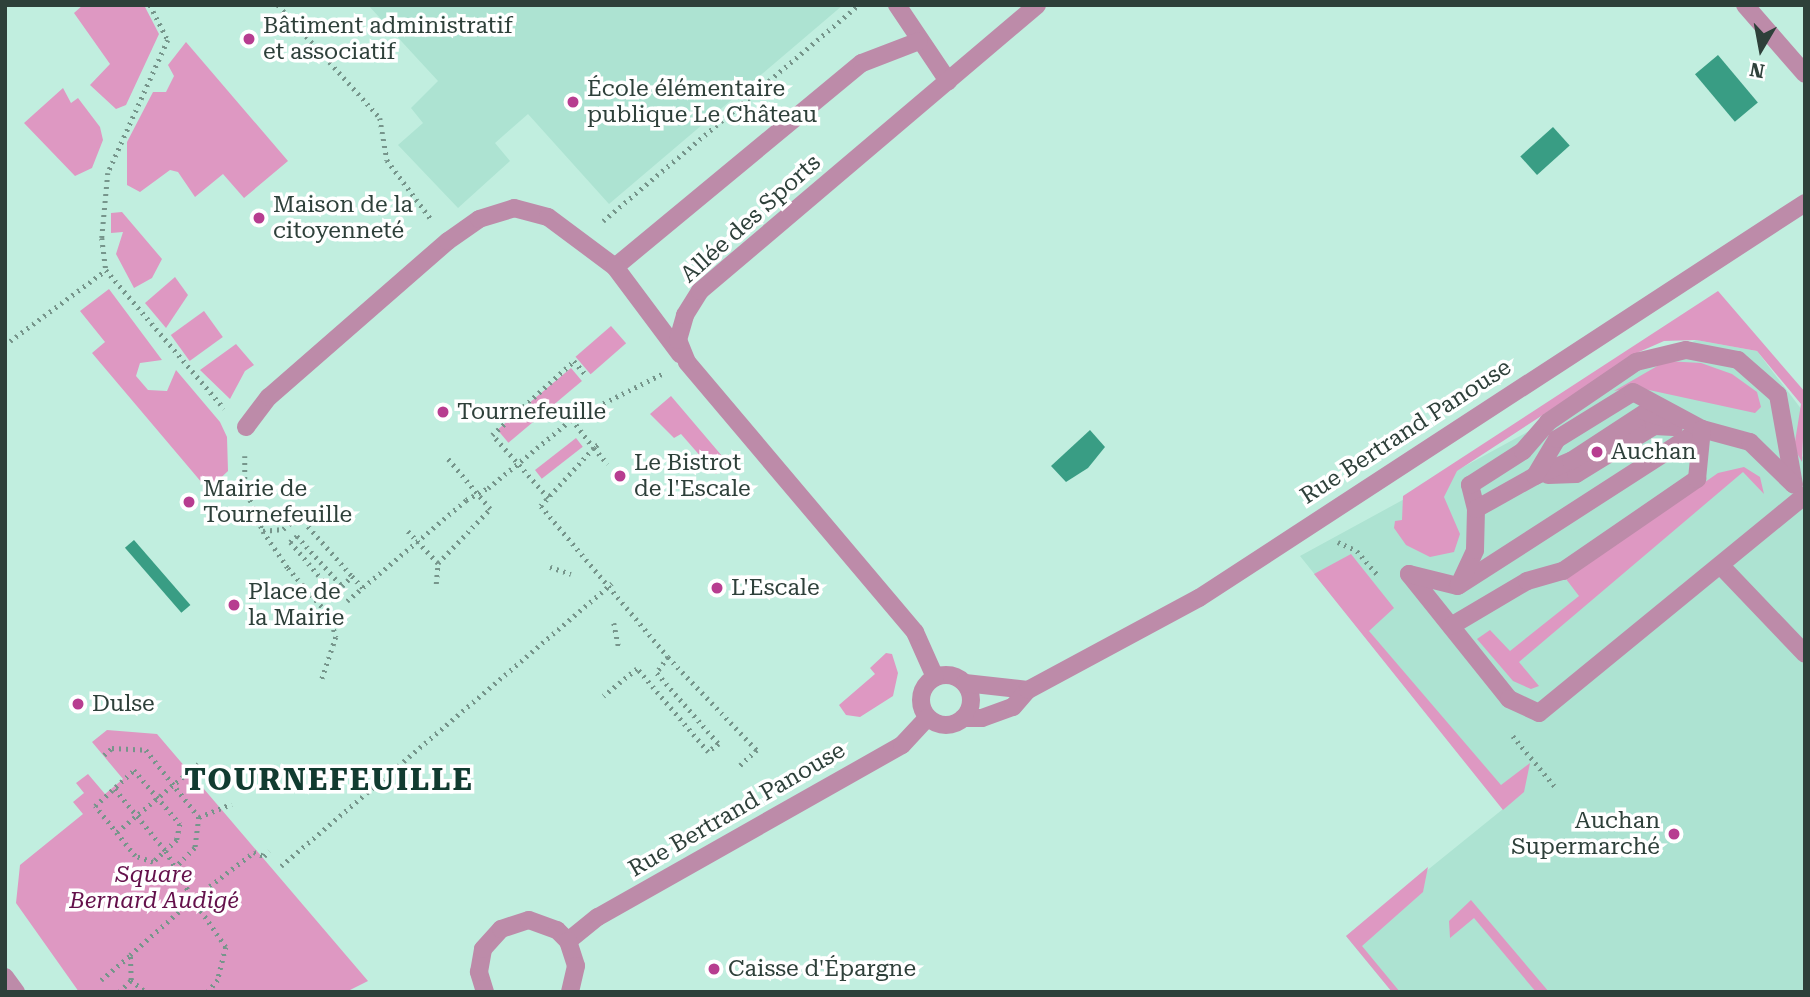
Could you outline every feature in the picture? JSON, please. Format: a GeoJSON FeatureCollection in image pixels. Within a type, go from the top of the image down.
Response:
{"type":"FeatureCollection","features":[{"type":"Feature","properties":{"kind":"street"},"geometry":{"type":"LineString","coordinates":[[897,5],[948,81]]}},
{"type":"Feature","properties":{"kind":"street","name":"Allée des Sports"},"geometry":{"type":"LineString","coordinates":[[935,677],[915,632],[679,366],[678,340],[685,315],[700,290],[1037,5]]}},
{"type":"Feature","properties":{"kind":"street"},"geometry":{"type":"LineString","coordinates":[[1745,5],[1805,74]]}},
{"type":"Feature","properties":{"kind":"street"},"geometry":{"type":"LineString","coordinates":[[615,267],[862,63],[919,41]]}},
{"type":"Feature","properties":{"kind":"street","name":"Rue Bertrand Panouse"},"geometry":{"type":"LineString","coordinates":[[963,719],[982,718],[1013,707],[1028,690],[1199,598],[1805,203]]}},
{"type":"Feature","properties":{"kind":"street"},"geometry":{"type":"LineString","coordinates":[[246,427],[269,397],[448,241],[479,219],[514,208],[548,217],[615,267],[679,366]]}},
{"type":"Feature","properties":{"kind":"street"},"geometry":{"type":"LineString","coordinates":[[1458,586],[1475,550],[1476,509],[1470,485],[1523,452],[1548,422],[1636,362],[1686,350],[1738,360],[1778,395],[1801,493]]}},
{"type":"Feature","properties":{"kind":"street"},"geometry":{"type":"LineString","coordinates":[[1535,476],[1557,439],[1633,392],[1702,429]]}},
{"type":"Feature","properties":{"kind":"street"},"geometry":{"type":"LineString","coordinates":[[1476,509],[1535,476],[1571,461],[1646,412],[1750,442],[1801,493]]}},
{"type":"Feature","properties":{"kind":"street"},"geometry":{"type":"LineString","coordinates":[[1702,429],[1458,586],[1409,574],[1509,699],[1539,713],[1722,567],[1801,493]]}},
{"type":"Feature","properties":{"kind":"street"},"geometry":{"type":"LineString","coordinates":[[1451,626],[1527,581],[1563,570],[1697,479],[1702,429]]}},
{"type":"Feature","properties":{"kind":"street"},"geometry":{"type":"LineString","coordinates":[[1722,567],[1805,653]]}},
{"type":"Feature","properties":{"kind":"street"},"geometry":{"type":"LineString","coordinates":[[965,683],[971,705],[963,719],[941,726],[927,718],[920,699],[935,677],[950,675],[965,683],[1028,690]]}},
{"type":"Feature","properties":{"kind":"street","name":"Rue Bertrand Panouse"},"geometry":{"type":"LineString","coordinates":[[568,941],[598,918],[902,745],[927,718]]}},
{"type":"Feature","properties":{"kind":"street"},"geometry":{"type":"LineString","coordinates":[[485,992],[480,961],[490,939],[501,929],[529,920],[557,930],[568,941],[576,966],[570,992]]}},
{"type":"Feature","properties":{"kind":"street"},"geometry":{"type":"LineString","coordinates":[[5,977],[16,992]]}},
{"type":"Feature","properties":{"kind":"path"},"geometry":{"type":"LineString","coordinates":[[150,5],[168,40],[108,173],[102,238],[106,270],[213,398],[246,427],[249,494],[263,531],[330,616],[337,637],[321,682]]}},
{"type":"Feature","properties":{"kind":"path"},"geometry":{"type":"LineString","coordinates":[[278,5],[380,118],[387,160],[448,241]]}},
{"type":"Feature","properties":{"kind":"path"},"geometry":{"type":"LineString","coordinates":[[548,217],[603,221],[859,5]]}},
{"type":"Feature","properties":{"kind":"path"},"geometry":{"type":"LineString","coordinates":[[10,341],[106,270]]}},
{"type":"Feature","properties":{"kind":"path"},"geometry":{"type":"LineString","coordinates":[[548,498],[516,466],[492,435],[574,361],[587,376]]}},
{"type":"Feature","properties":{"kind":"path"},"geometry":{"type":"LineString","coordinates":[[347,601],[365,590],[419,542],[572,419],[679,366]]}},
{"type":"Feature","properties":{"kind":"path"},"geometry":{"type":"LineString","coordinates":[[572,419],[608,464]]}},
{"type":"Feature","properties":{"kind":"path"},"geometry":{"type":"LineString","coordinates":[[596,447],[541,506],[668,657],[757,750],[738,768]]}},
{"type":"Feature","properties":{"kind":"path"},"geometry":{"type":"LineString","coordinates":[[436,583],[438,563],[490,509],[447,458]]}},
{"type":"Feature","properties":{"kind":"path"},"geometry":{"type":"LineString","coordinates":[[263,531],[284,529],[299,516],[365,590]]}},
{"type":"Feature","properties":{"kind":"path"},"geometry":{"type":"LineString","coordinates":[[408,531],[438,563]]}},
{"type":"Feature","properties":{"kind":"path"},"geometry":{"type":"LineString","coordinates":[[332,592],[290,542],[297,536],[342,586],[352,576]]}},
{"type":"Feature","properties":{"kind":"path"},"geometry":{"type":"LineString","coordinates":[[550,567],[571,574]]}},
{"type":"Feature","properties":{"kind":"path"},"geometry":{"type":"LineString","coordinates":[[281,866],[610,585]]}},
{"type":"Feature","properties":{"kind":"path"},"geometry":{"type":"LineString","coordinates":[[614,623],[620,648]]}},
{"type":"Feature","properties":{"kind":"path"},"geometry":{"type":"LineString","coordinates":[[604,696],[637,669],[709,752],[719,744],[657,673],[668,657]]}},
{"type":"Feature","properties":{"kind":"path"},"geometry":{"type":"LineString","coordinates":[[104,755],[112,748],[146,750],[199,817],[195,848],[175,868]]}},
{"type":"Feature","properties":{"kind":"path"},"geometry":{"type":"LineString","coordinates":[[117,832],[198,764]]}},
{"type":"Feature","properties":{"kind":"path"},"geometry":{"type":"LineString","coordinates":[[134,770],[159,799],[180,824],[177,840],[153,862],[135,856],[95,806],[134,770]]}},
{"type":"Feature","properties":{"kind":"path"},"geometry":{"type":"LineString","coordinates":[[115,789],[166,851],[193,899],[226,947],[218,979],[208,992]]}},
{"type":"Feature","properties":{"kind":"path"},"geometry":{"type":"LineString","coordinates":[[199,817],[231,804]]}},
{"type":"Feature","properties":{"kind":"path"},"geometry":{"type":"LineString","coordinates":[[101,979],[193,899],[254,852],[264,856],[269,851]]}},
{"type":"Feature","properties":{"kind":"path"},"geometry":{"type":"LineString","coordinates":[[119,992],[131,980],[130,955]]}},
{"type":"Feature","properties":{"kind":"path"},"geometry":{"type":"LineString","coordinates":[[131,980],[146,992]]}},
{"type":"Feature","properties":{"kind":"shaded area","name":"École élémentaire publique Le Château"},"geometry":{"type":"Polygon","coordinates":[[[368,5],[843,5],[609,204],[528,114],[495,143],[510,161],[458,208],[398,145],[423,123],[411,108],[438,81],[368,5]]]}},
{"type":"Feature","properties":{"kind":"shaded area"},"geometry":{"type":"Polygon","coordinates":[[[1718,55],[1758,102],[1735,122],[1695,74],[1718,55]]]}},
{"type":"Feature","properties":{"kind":"shaded area"},"geometry":{"type":"Polygon","coordinates":[[[1553,127],[1570,146],[1537,175],[1520,156],[1553,127]]]}},
{"type":"Feature","properties":{"kind":"shaded area"},"geometry":{"type":"Polygon","coordinates":[[[1696,340],[1757,351],[1802,410],[1794,448],[1805,459],[1805,992],[1392,992],[1346,936],[1503,809],[1300,556],[1696,340]]]}},
{"type":"Feature","properties":{"kind":"shaded area"},"geometry":{"type":"Polygon","coordinates":[[[1090,430],[1105,447],[1088,468],[1066,482],[1051,466],[1090,430]]]}},
{"type":"Feature","properties":{"kind":"shaded area"},"geometry":{"type":"Polygon","coordinates":[[[134,540],[190,605],[181,613],[125,548],[134,540]]]}},
{"type":"Feature","properties":{"kind":"green space"},"geometry":{"type":"Polygon","coordinates":[[[83,5],[144,5],[159,34],[126,105],[116,109],[90,85],[110,64],[74,13],[83,5]]]}},
{"type":"Feature","properties":{"kind":"green space"},"geometry":{"type":"Polygon","coordinates":[[[186,42],[288,161],[244,198],[223,174],[195,197],[178,172],[170,170],[140,192],[127,185],[127,142],[153,92],[166,92],[174,76],[168,65],[186,42]]]}},
{"type":"Feature","properties":{"kind":"green space"},"geometry":{"type":"Polygon","coordinates":[[[63,88],[71,103],[78,98],[100,127],[103,140],[92,168],[75,176],[24,123],[63,88]]]}},
{"type":"Feature","properties":{"kind":"green space"},"geometry":{"type":"Polygon","coordinates":[[[122,212],[162,259],[152,278],[134,288],[116,254],[123,232],[111,233],[111,213],[122,212]]]}},
{"type":"Feature","properties":{"kind":"green space"},"geometry":{"type":"Polygon","coordinates":[[[175,277],[188,295],[166,328],[145,303],[175,277]]]}},
{"type":"Feature","properties":{"kind":"green space"},"geometry":{"type":"Polygon","coordinates":[[[109,289],[162,360],[140,363],[136,376],[148,390],[167,391],[176,370],[220,422],[227,437],[228,471],[208,490],[92,353],[105,342],[80,311],[109,289]]]}},
{"type":"Feature","properties":{"kind":"green space"},"geometry":{"type":"Polygon","coordinates":[[[1718,291],[1805,392],[1802,462],[1794,448],[1801,404],[1757,351],[1696,340],[1664,341],[1639,352],[1457,471],[1444,497],[1460,534],[1454,552],[1430,557],[1406,545],[1394,528],[1395,521],[1402,520],[1403,496],[1718,291]]]}},
{"type":"Feature","properties":{"kind":"green space"},"geometry":{"type":"Polygon","coordinates":[[[204,311],[223,337],[190,361],[171,335],[204,311]]]}},
{"type":"Feature","properties":{"kind":"green space"},"geometry":{"type":"Polygon","coordinates":[[[611,326],[626,343],[591,374],[576,357],[611,326]]]}},
{"type":"Feature","properties":{"kind":"green space"},"geometry":{"type":"Polygon","coordinates":[[[236,344],[254,365],[245,371],[230,399],[200,370],[236,344]]]}},
{"type":"Feature","properties":{"kind":"green space"},"geometry":{"type":"Polygon","coordinates":[[[1666,361],[1701,363],[1732,374],[1757,392],[1761,407],[1755,413],[1635,387],[1614,391],[1666,361]]]}},
{"type":"Feature","properties":{"kind":"green space"},"geometry":{"type":"Polygon","coordinates":[[[571,368],[582,381],[508,443],[497,430],[571,368]]]}},
{"type":"Feature","properties":{"kind":"green space"},"geometry":{"type":"Polygon","coordinates":[[[671,396],[728,463],[716,474],[681,434],[674,438],[650,414],[671,396]]]}},
{"type":"Feature","properties":{"kind":"green space"},"geometry":{"type":"Polygon","coordinates":[[[576,438],[583,447],[542,479],[535,470],[576,438]]]}},
{"type":"Feature","properties":{"kind":"green space"},"geometry":{"type":"Polygon","coordinates":[[[1744,467],[1760,477],[1764,494],[1743,472],[1519,662],[1539,686],[1531,689],[1513,681],[1477,639],[1490,630],[1510,651],[1579,596],[1566,579],[1718,473],[1744,467]]]}},
{"type":"Feature","properties":{"kind":"green space"},"geometry":{"type":"Polygon","coordinates":[[[1351,554],[1394,608],[1369,631],[1501,785],[1530,763],[1524,792],[1503,810],[1314,574],[1351,554]]]}},
{"type":"Feature","properties":{"kind":"green space"},"geometry":{"type":"Polygon","coordinates":[[[886,653],[892,654],[898,673],[893,696],[860,717],[846,715],[839,705],[875,674],[870,668],[886,653]]]}},
{"type":"Feature","properties":{"kind":"green space","name":"Square Bernard Audigé"},"geometry":{"type":"Polygon","coordinates":[[[107,730],[157,734],[368,981],[346,992],[79,992],[16,903],[20,865],[83,814],[73,802],[84,793],[76,783],[88,774],[105,794],[123,779],[92,742],[107,730]]]}},
{"type":"Feature","properties":{"kind":"green space"},"geometry":{"type":"Polygon","coordinates":[[[1428,867],[1423,892],[1362,946],[1400,992],[1392,992],[1346,936],[1428,867]]]}},
{"type":"Feature","properties":{"kind":"green space"},"geometry":{"type":"Polygon","coordinates":[[[1471,900],[1549,992],[1536,992],[1474,918],[1450,938],[1449,921],[1471,900]]]}},
{"type":"Feature","properties":{"kind":"place","name":"Bâtiment administratif et associatif"},"geometry":{"type":"Point","coordinates":[249,39]}},
{"type":"Feature","properties":{"kind":"place","name":"École élémentaire publique Le Château"},"geometry":{"type":"Point","coordinates":[573,102]}},
{"type":"Feature","properties":{"kind":"place","name":"Maison de la citoyenneté"},"geometry":{"type":"Point","coordinates":[259,218]}},
{"type":"Feature","properties":{"kind":"place","name":"Tournefeuille"},"geometry":{"type":"Point","coordinates":[443,412]}},
{"type":"Feature","properties":{"kind":"place","name":"Auchan"},"geometry":{"type":"Point","coordinates":[1597,452]}},
{"type":"Feature","properties":{"kind":"place","name":"Le Bistrot de l'Escale"},"geometry":{"type":"Point","coordinates":[620,476]}},
{"type":"Feature","properties":{"kind":"place","name":"Mairie de Tournefeuille"},"geometry":{"type":"Point","coordinates":[189,502]}},
{"type":"Feature","properties":{"kind":"place","name":"L'Escale"},"geometry":{"type":"Point","coordinates":[717,588]}},
{"type":"Feature","properties":{"kind":"place","name":"Place de la Mairie"},"geometry":{"type":"Point","coordinates":[234,605]}},
{"type":"Feature","properties":{"kind":"place","name":"Dulse"},"geometry":{"type":"Point","coordinates":[78,704]}},
{"type":"Feature","properties":{"kind":"place","name":"Auchan Supermarché"},"geometry":{"type":"Point","coordinates":[1674,834]}},
{"type":"Feature","properties":{"kind":"place","name":"Caisse d'Épargne"},"geometry":{"type":"Point","coordinates":[714,969]}},
{"type":"Feature","properties":{"kind":"district","name":"TOURNEFEUILLE"},"geometry":{"type":"Point","coordinates":[329,780]}}]}
